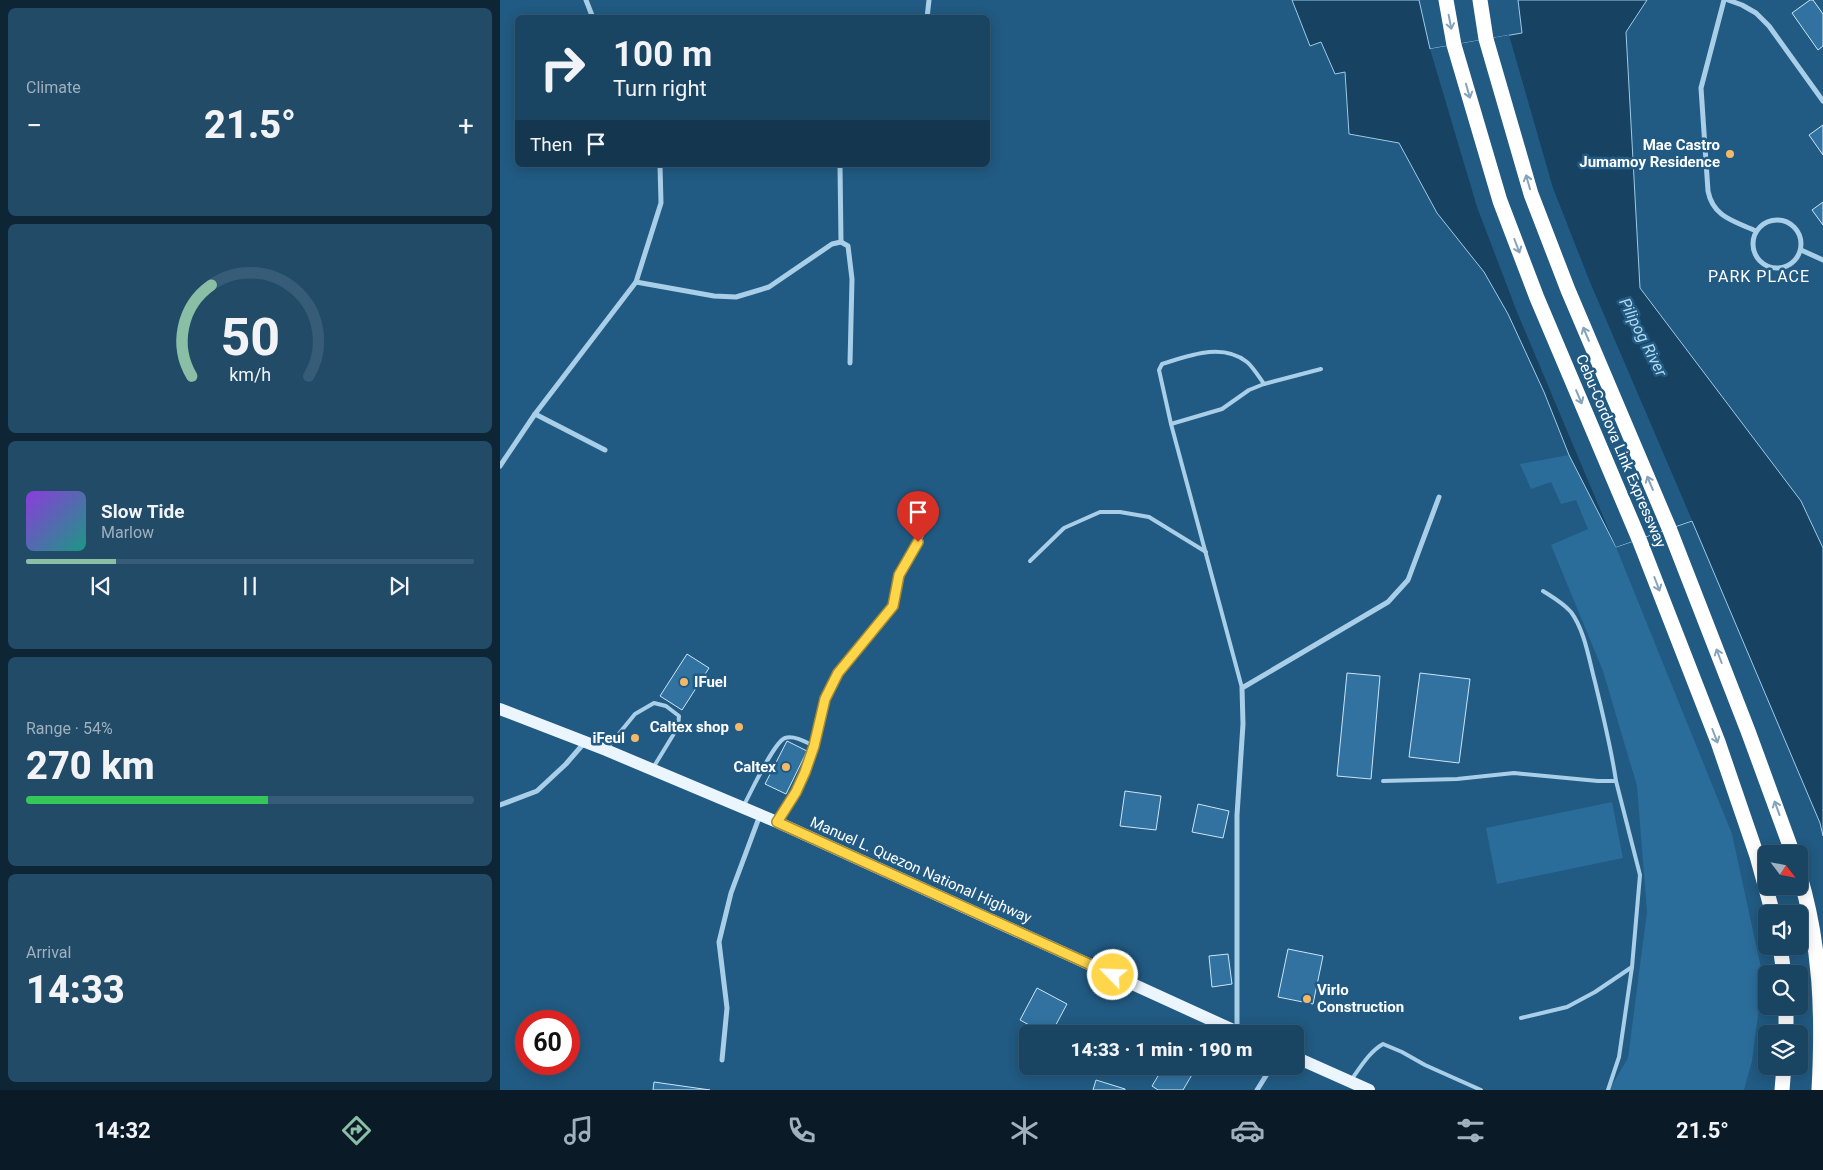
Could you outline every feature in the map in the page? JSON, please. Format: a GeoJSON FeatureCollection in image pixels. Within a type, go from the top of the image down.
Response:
{"type":"FeatureCollection","features":[{"type":"Feature","properties":{"kind":"highway","name":"Cebu-Cordova Link Expressway"},"geometry":{"type":"LineString","coordinates":[[1446,0],[1454,45],[1500,201],[1537,298],[1639,539],[1718,742],[1758,856],[1771,905]]}},
{"type":"Feature","properties":{"kind":"highway","name":"Cebu-Cordova Link Expressway"},"geometry":{"type":"LineString","coordinates":[[1480,0],[1486,39],[1531,194],[1568,290],[1669,528],[1748,730],[1790,845]]}},
{"type":"Feature","properties":{"kind":"highway"},"geometry":{"type":"LineString","coordinates":[[1805,895],[1820,973],[1822,1044],[1819,1090]]}},
{"type":"Feature","properties":{"kind":"highway"},"geometry":{"type":"LineString","coordinates":[[1782,1090],[1783,1075]]}},
{"type":"Feature","properties":{"kind":"main road","name":"Manuel L. Quezon National Highway"},"geometry":{"type":"LineString","coordinates":[[500,709],[606,750],[777,822],[1222,1025]]}},
{"type":"Feature","properties":{"kind":"main road"},"geometry":{"type":"LineString","coordinates":[[1304,1061],[1369,1090]]}},
{"type":"Feature","properties":{"kind":"street"},"geometry":{"type":"LineString","coordinates":[[586,0],[592,15]]}},
{"type":"Feature","properties":{"kind":"street"},"geometry":{"type":"LineString","coordinates":[[927,15],[929,0]]}},
{"type":"Feature","properties":{"kind":"street"},"geometry":{"type":"LineString","coordinates":[[1756,231],[1720,214],[1710,202],[1708,191],[1701,88],[1726,0],[1742,5],[1756,13],[1769,26],[1823,100]]}},
{"type":"Feature","properties":{"kind":"street"},"geometry":{"type":"LineString","coordinates":[[500,466],[535,414],[636,282],[661,203],[660,167]]}},
{"type":"Feature","properties":{"kind":"street"},"geometry":{"type":"LineString","coordinates":[[840,167],[841,242]]}},
{"type":"Feature","properties":{"kind":"street"},"geometry":{"type":"LineString","coordinates":[[1784,220],[1797,229],[1800,236],[1801,250],[1788,266],[1781,268],[1768,267],[1757,258],[1754,252],[1753,237],[1756,231],[1768,221],[1784,220]]}},
{"type":"Feature","properties":{"kind":"street"},"geometry":{"type":"LineString","coordinates":[[636,282],[714,296],[736,297],[769,287],[832,244],[841,242],[848,246],[852,270],[850,363]]}},
{"type":"Feature","properties":{"kind":"street"},"geometry":{"type":"LineString","coordinates":[[1801,250],[1823,260]]}},
{"type":"Feature","properties":{"kind":"street"},"geometry":{"type":"LineString","coordinates":[[535,414],[605,450]]}},
{"type":"Feature","properties":{"kind":"street"},"geometry":{"type":"LineString","coordinates":[[1240,1025],[1237,815],[1243,724],[1242,688],[1388,602],[1408,580],[1439,497]]}},
{"type":"Feature","properties":{"kind":"street"},"geometry":{"type":"LineString","coordinates":[[777,822],[796,792],[814,746],[825,699],[838,673],[893,606],[899,575],[936,509]]}},
{"type":"Feature","properties":{"kind":"street"},"geometry":{"type":"LineString","coordinates":[[500,805],[537,791],[566,764],[585,742]]}},
{"type":"Feature","properties":{"kind":"street"},"geometry":{"type":"LineString","coordinates":[[722,1060],[727,1008],[719,942],[731,893],[760,815]]}},
{"type":"Feature","properties":{"kind":"street"},"geometry":{"type":"LineString","coordinates":[[1257,1090],[1266,1075]]}},
{"type":"Feature","properties":{"kind":"lane"},"geometry":{"type":"LineString","coordinates":[[1242,688],[1159,374],[1162,364],[1205,351],[1230,354],[1247,362],[1264,384]]}},
{"type":"Feature","properties":{"kind":"lane"},"geometry":{"type":"LineString","coordinates":[[1171,424],[1222,410],[1249,390],[1264,384],[1321,369]]}},
{"type":"Feature","properties":{"kind":"lane"},"geometry":{"type":"LineString","coordinates":[[1030,562],[1064,528],[1100,512],[1120,512],[1149,517],[1206,552]]}},
{"type":"Feature","properties":{"kind":"lane"},"geometry":{"type":"LineString","coordinates":[[1543,592],[1561,602],[1572,614],[1580,631],[1611,747],[1616,781],[1640,874],[1632,967],[1619,1057],[1608,1090]]}},
{"type":"Feature","properties":{"kind":"lane"},"geometry":{"type":"LineString","coordinates":[[606,750],[635,714],[654,703],[666,706],[679,716],[678,727],[652,770]]}},
{"type":"Feature","properties":{"kind":"lane"},"geometry":{"type":"LineString","coordinates":[[742,808],[775,748],[783,739],[792,737],[814,746]]}},
{"type":"Feature","properties":{"kind":"lane"},"geometry":{"type":"LineString","coordinates":[[1383,781],[1457,779],[1514,773],[1616,781]]}},
{"type":"Feature","properties":{"kind":"lane"},"geometry":{"type":"LineString","coordinates":[[1521,1018],[1567,1007],[1595,992],[1632,967]]}},
{"type":"Feature","properties":{"kind":"lane"},"geometry":{"type":"LineString","coordinates":[[1350,1081],[1370,1054],[1383,1044],[1481,1090]]}},
{"type":"Feature","properties":{"kind":"shaded area"},"geometry":{"type":"Polygon","coordinates":[[[1569,455],[1616,547],[1732,834],[1760,965],[1758,965],[1758,1015],[1752,1061],[1744,1090],[1609,1090],[1628,1058],[1647,912],[1637,786],[1603,671],[1551,545],[1588,529],[1576,500],[1561,504],[1551,482],[1531,489],[1520,464],[1569,455]]]}},
{"type":"Feature","properties":{"kind":"shaded area"},"geometry":{"type":"Polygon","coordinates":[[[1612,802],[1623,858],[1497,884],[1486,828],[1612,802]]]}},
{"type":"Feature","properties":{"kind":"water","name":"Pilipog River"},"geometry":{"type":"Polygon","coordinates":[[[1292,0],[1419,0],[1430,49],[1522,33],[1518,0],[1647,0],[1626,32],[1640,288],[1801,501],[1823,548],[1823,836],[1820,823],[1692,521],[1616,547],[1569,455],[1544,392],[1508,314],[1484,272],[1437,213],[1399,143],[1349,134],[1345,72],[1335,74],[1321,42],[1310,46],[1292,0]]]}},
{"type":"Feature","properties":{"kind":"pier"},"geometry":{"type":"Polygon","coordinates":[[[1509,35],[1553,188],[1590,282],[1692,520],[1616,547],[1517,312],[1477,207],[1430,49],[1509,35]]]}},
{"type":"Feature","properties":{"kind":"building"},"geometry":{"type":"Polygon","coordinates":[[[1810,0],[1813,0],[1823,14],[1823,46],[1818,50],[1792,13],[1810,0]]]}},
{"type":"Feature","properties":{"kind":"building"},"geometry":{"type":"Polygon","coordinates":[[[1823,125],[1823,155],[1809,135],[1823,125]]]}},
{"type":"Feature","properties":{"kind":"building"},"geometry":{"type":"Polygon","coordinates":[[[1823,202],[1823,225],[1812,210],[1823,202]]]}},
{"type":"Feature","properties":{"kind":"building","name":"IFuel"},"geometry":{"type":"Polygon","coordinates":[[[687,654],[709,668],[682,710],[660,696],[687,654]]]}},
{"type":"Feature","properties":{"kind":"building"},"geometry":{"type":"Polygon","coordinates":[[[1347,673],[1380,676],[1371,779],[1337,776],[1347,673]]]}},
{"type":"Feature","properties":{"kind":"building"},"geometry":{"type":"Polygon","coordinates":[[[1420,673],[1470,679],[1459,763],[1409,757],[1420,673]]]}},
{"type":"Feature","properties":{"kind":"building","name":"Caltex"},"geometry":{"type":"Polygon","coordinates":[[[787,741],[807,751],[786,794],[765,784],[787,741]]]}},
{"type":"Feature","properties":{"kind":"building"},"geometry":{"type":"Polygon","coordinates":[[[1125,791],[1161,796],[1156,830],[1120,826],[1125,791]]]}},
{"type":"Feature","properties":{"kind":"building"},"geometry":{"type":"Polygon","coordinates":[[[1198,804],[1229,811],[1223,838],[1192,832],[1198,804]]]}},
{"type":"Feature","properties":{"kind":"building"},"geometry":{"type":"Polygon","coordinates":[[[1288,949],[1323,956],[1313,1004],[1278,997],[1288,949]]]}},
{"type":"Feature","properties":{"kind":"building"},"geometry":{"type":"Polygon","coordinates":[[[1228,954],[1232,984],[1212,987],[1209,956],[1228,954]]]}},
{"type":"Feature","properties":{"kind":"building"},"geometry":{"type":"Polygon","coordinates":[[[1037,988],[1067,1004],[1056,1025],[1029,1025],[1020,1020],[1037,988]]]}},
{"type":"Feature","properties":{"kind":"building"},"geometry":{"type":"Polygon","coordinates":[[[1159,1075],[1192,1075],[1183,1090],[1158,1090],[1152,1086],[1159,1075]]]}},
{"type":"Feature","properties":{"kind":"building"},"geometry":{"type":"Polygon","coordinates":[[[1096,1080],[1125,1089],[1125,1090],[1093,1090],[1096,1080]]]}},
{"type":"Feature","properties":{"kind":"building"},"geometry":{"type":"Polygon","coordinates":[[[654,1082],[710,1090],[653,1090],[654,1082]]]}},
{"type":"Feature","properties":{"kind":"place","name":"Mae Castro Jumamoy Residence"},"geometry":{"type":"Point","coordinates":[1730,154]}},
{"type":"Feature","properties":{"kind":"place","name":"IFuel"},"geometry":{"type":"Point","coordinates":[684,682]}},
{"type":"Feature","properties":{"kind":"place","name":"Caltex shop"},"geometry":{"type":"Point","coordinates":[739,727]}},
{"type":"Feature","properties":{"kind":"place","name":"iFeul"},"geometry":{"type":"Point","coordinates":[635,738]}},
{"type":"Feature","properties":{"kind":"place","name":"Caltex"},"geometry":{"type":"Point","coordinates":[786,767]}},
{"type":"Feature","properties":{"kind":"place","name":"Virlo Construction"},"geometry":{"type":"Point","coordinates":[1307,999]}},
{"type":"Feature","properties":{"kind":"district","name":"PARK PLACE"},"geometry":{"type":"Point","coordinates":[1759,276]}},
{"type":"Feature","properties":{"kind":"route"},"geometry":{"type":"LineString","coordinates":[[918,542],[899,575],[893,606],[838,673],[825,699],[814,746],[805,772],[796,792],[777,822],[1113,975]]}}]}
